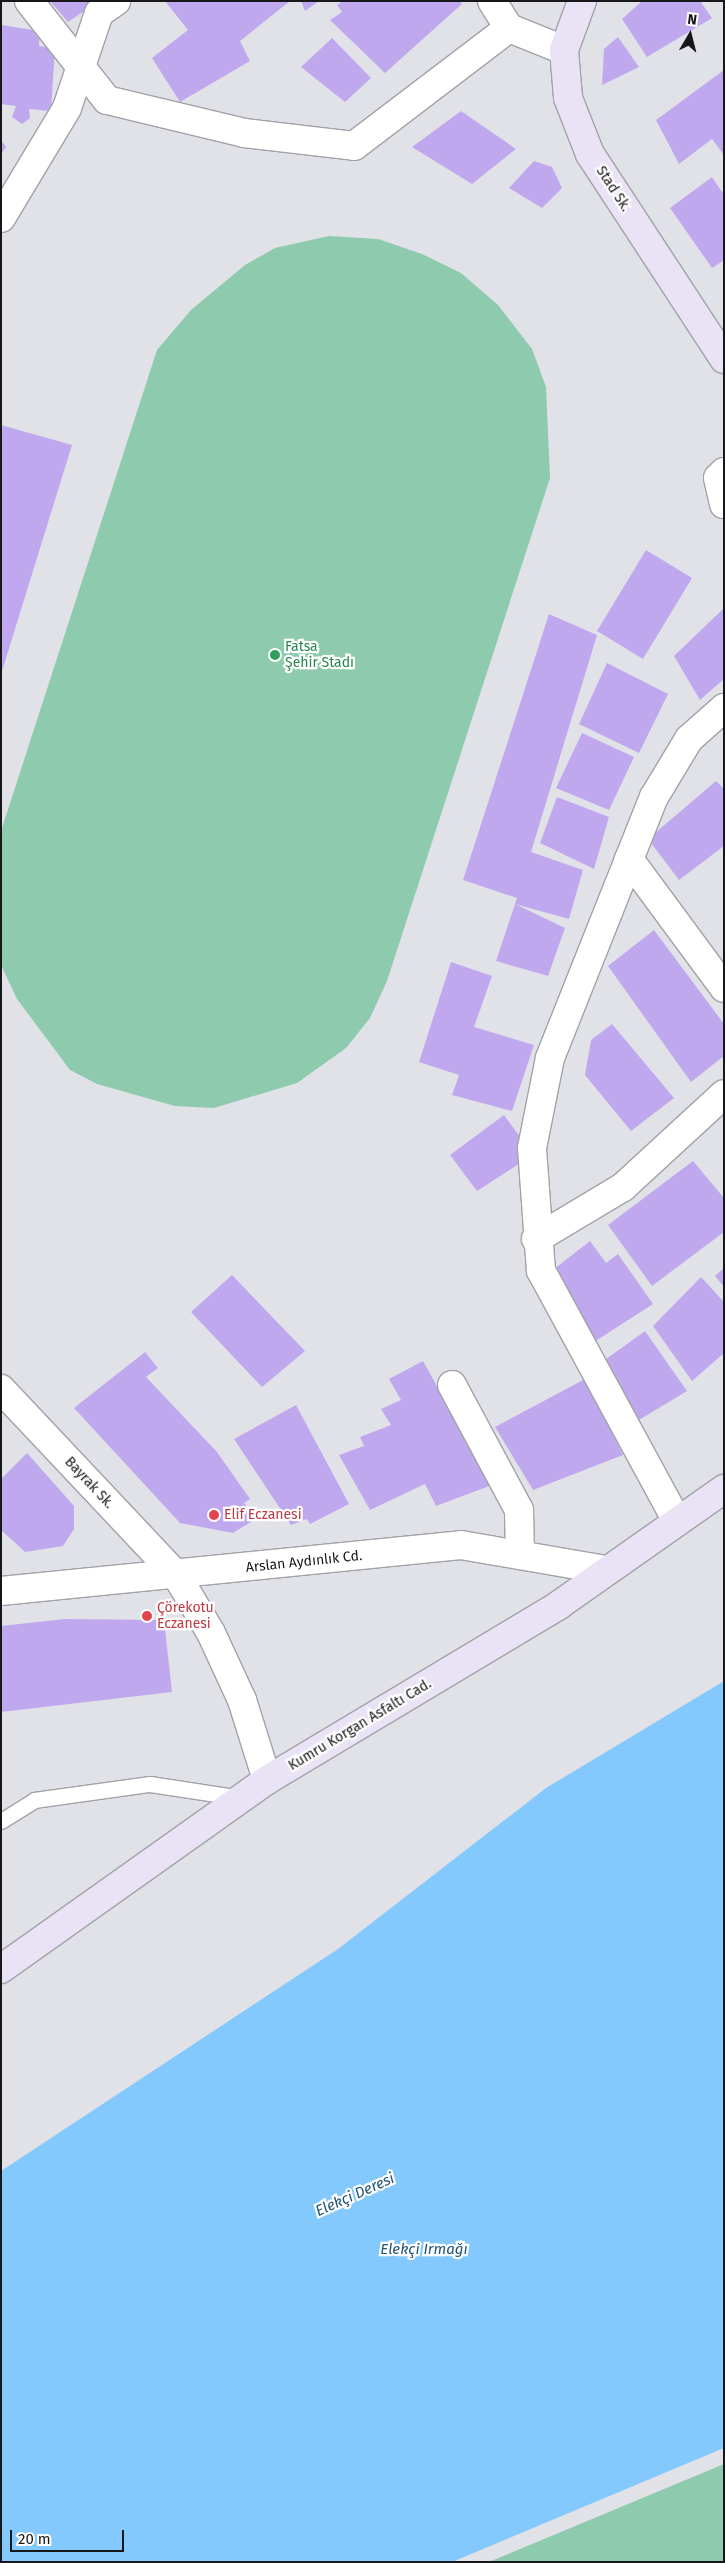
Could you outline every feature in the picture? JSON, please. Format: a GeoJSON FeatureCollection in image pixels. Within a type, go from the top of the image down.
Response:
{"type":"FeatureCollection","features":[{"type":"Feature","properties":{"kind":"main road","name":"Stad Sk."},"geometry":{"type":"LineString","coordinates":[[582,1],[564,50],[568,98],[590,154],[724,359]]}},
{"type":"Feature","properties":{"kind":"main road","name":"Kumru Korgan Asfaltı Cad."},"geometry":{"type":"LineString","coordinates":[[1,1969],[267,1780],[559,1604],[724,1490]]}},
{"type":"Feature","properties":{"kind":"street"},"geometry":{"type":"LineString","coordinates":[[29,1],[79,62],[107,100],[244,133],[354,146],[509,28]]}},
{"type":"Feature","properties":{"kind":"street"},"geometry":{"type":"LineString","coordinates":[[1,218],[67,108],[79,62],[99,13],[116,1]]}},
{"type":"Feature","properties":{"kind":"street"},"geometry":{"type":"LineString","coordinates":[[492,1],[509,28],[564,50]]}},
{"type":"Feature","properties":{"kind":"street"},"geometry":{"type":"LineString","coordinates":[[724,472],[718,478],[724,504]]}},
{"type":"Feature","properties":{"kind":"street"},"geometry":{"type":"LineString","coordinates":[[677,1521],[541,1272],[536,1239],[532,1148],[550,1058],[654,797],[689,739],[724,708]]}},
{"type":"Feature","properties":{"kind":"street"},"geometry":{"type":"LineString","coordinates":[[630,859],[724,988]]}},
{"type":"Feature","properties":{"kind":"street"},"geometry":{"type":"LineString","coordinates":[[536,1239],[623,1187],[724,1094]]}},
{"type":"Feature","properties":{"kind":"street"},"geometry":{"type":"LineString","coordinates":[[452,1385],[519,1510],[520,1555]]}},
{"type":"Feature","properties":{"kind":"street","name":"Bayrak Sk."},"geometry":{"type":"LineString","coordinates":[[1,1390],[176,1576],[211,1633],[242,1700],[267,1780]]}},
{"type":"Feature","properties":{"kind":"street","name":"Arslan Aydınlık Cd."},"geometry":{"type":"LineString","coordinates":[[1,1591],[176,1576],[460,1545],[606,1570]]}},
{"type":"Feature","properties":{"kind":"lane"},"geometry":{"type":"LineString","coordinates":[[4,1817],[34,1800],[150,1784],[241,1798]]}},
{"type":"Feature","properties":{"kind":"green space","name":"Fatsa Şehir Stadı"},"geometry":{"type":"Polygon","coordinates":[[[329,236],[378,239],[422,254],[461,273],[498,305],[532,349],[546,387],[550,478],[387,981],[370,1018],[346,1048],[297,1083],[214,1108],[175,1106],[97,1084],[70,1070],[17,999],[1,965],[1,831],[157,350],[191,310],[245,265],[275,248],[329,236]]]}},
{"type":"Feature","properties":{"kind":"green space"},"geometry":{"type":"Polygon","coordinates":[[[724,2464],[724,2562],[489,2562],[724,2464]]]}},
{"type":"Feature","properties":{"kind":"water","name":"Elekçi Irmağı"},"geometry":{"type":"Polygon","coordinates":[[[724,1681],[724,2448],[452,2562],[1,2562],[1,2171],[338,1949],[546,1788],[724,1681]]]}},
{"type":"Feature","properties":{"kind":"building"},"geometry":{"type":"Polygon","coordinates":[[[50,1],[99,1],[68,22],[50,1]]]}},
{"type":"Feature","properties":{"kind":"building"},"geometry":{"type":"Polygon","coordinates":[[[165,1],[290,1],[240,41],[250,61],[180,102],[152,58],[188,30],[165,1]]]}},
{"type":"Feature","properties":{"kind":"building"},"geometry":{"type":"Polygon","coordinates":[[[301,1],[319,1],[305,11],[301,1]]]}},
{"type":"Feature","properties":{"kind":"building"},"geometry":{"type":"Polygon","coordinates":[[[343,1],[459,1],[462,4],[385,73],[330,20],[342,12],[337,5],[343,1]]]}},
{"type":"Feature","properties":{"kind":"building"},"geometry":{"type":"Polygon","coordinates":[[[642,1],[700,1],[712,18],[647,57],[622,19],[642,1]]]}},
{"type":"Feature","properties":{"kind":"building"},"geometry":{"type":"Polygon","coordinates":[[[1,25],[40,31],[39,46],[55,48],[51,111],[29,109],[30,118],[22,124],[12,117],[16,106],[1,104],[1,25]]]}},
{"type":"Feature","properties":{"kind":"building"},"geometry":{"type":"Polygon","coordinates":[[[618,37],[639,67],[602,85],[604,49],[618,37]]]}},
{"type":"Feature","properties":{"kind":"building"},"geometry":{"type":"Polygon","coordinates":[[[332,38],[371,78],[345,102],[301,67],[332,38]]]}},
{"type":"Feature","properties":{"kind":"building"},"geometry":{"type":"Polygon","coordinates":[[[724,70],[724,155],[712,139],[679,164],[656,120],[724,70]]]}},
{"type":"Feature","properties":{"kind":"building"},"geometry":{"type":"Polygon","coordinates":[[[461,111],[516,149],[472,184],[412,147],[461,111]]]}},
{"type":"Feature","properties":{"kind":"building"},"geometry":{"type":"Polygon","coordinates":[[[1,140],[6,147],[1,154],[1,140]]]}},
{"type":"Feature","properties":{"kind":"building"},"geometry":{"type":"Polygon","coordinates":[[[534,161],[552,167],[562,188],[542,208],[509,188],[534,161]]]}},
{"type":"Feature","properties":{"kind":"building"},"geometry":{"type":"Polygon","coordinates":[[[712,177],[724,195],[724,260],[712,268],[670,208],[712,177]]]}},
{"type":"Feature","properties":{"kind":"building"},"geometry":{"type":"Polygon","coordinates":[[[1,425],[72,445],[2,671],[1,671],[1,425]]]}},
{"type":"Feature","properties":{"kind":"building"},"geometry":{"type":"Polygon","coordinates":[[[646,550],[692,578],[643,659],[597,631],[646,550]]]}},
{"type":"Feature","properties":{"kind":"building"},"geometry":{"type":"Polygon","coordinates":[[[724,608],[724,679],[700,700],[674,656],[724,608]]]}},
{"type":"Feature","properties":{"kind":"building"},"geometry":{"type":"Polygon","coordinates":[[[549,614],[597,635],[531,852],[583,870],[569,919],[515,904],[517,898],[463,880],[549,614]]]}},
{"type":"Feature","properties":{"kind":"building"},"geometry":{"type":"Polygon","coordinates":[[[607,663],[668,694],[639,753],[579,724],[607,663]]]}},
{"type":"Feature","properties":{"kind":"building"},"geometry":{"type":"Polygon","coordinates":[[[582,733],[634,757],[609,810],[556,788],[582,733]]]}},
{"type":"Feature","properties":{"kind":"building"},"geometry":{"type":"Polygon","coordinates":[[[716,781],[724,789],[724,846],[679,880],[648,839],[716,781]]]}},
{"type":"Feature","properties":{"kind":"building"},"geometry":{"type":"Polygon","coordinates":[[[557,797],[609,817],[594,869],[540,843],[557,797]]]}},
{"type":"Feature","properties":{"kind":"building"},"geometry":{"type":"Polygon","coordinates":[[[515,904],[565,928],[548,976],[496,961],[515,904]]]}},
{"type":"Feature","properties":{"kind":"building"},"geometry":{"type":"Polygon","coordinates":[[[654,930],[724,1024],[724,1056],[691,1082],[608,966],[654,930]]]}},
{"type":"Feature","properties":{"kind":"building"},"geometry":{"type":"Polygon","coordinates":[[[451,962],[492,976],[474,1027],[534,1045],[512,1111],[452,1095],[459,1075],[419,1062],[451,962]]]}},
{"type":"Feature","properties":{"kind":"building"},"geometry":{"type":"Polygon","coordinates":[[[612,1024],[674,1098],[631,1131],[585,1075],[591,1040],[612,1024]]]}},
{"type":"Feature","properties":{"kind":"building"},"geometry":{"type":"Polygon","coordinates":[[[504,1115],[526,1145],[525,1160],[477,1191],[450,1155],[504,1115]]]}},
{"type":"Feature","properties":{"kind":"building"},"geometry":{"type":"Polygon","coordinates":[[[693,1161],[724,1198],[724,1232],[652,1286],[608,1225],[693,1161]]]}},
{"type":"Feature","properties":{"kind":"building"},"geometry":{"type":"Polygon","coordinates":[[[590,1241],[606,1263],[618,1254],[653,1304],[594,1342],[549,1273],[590,1241]]]}},
{"type":"Feature","properties":{"kind":"building"},"geometry":{"type":"Polygon","coordinates":[[[724,1268],[724,1287],[715,1276],[724,1268]]]}},
{"type":"Feature","properties":{"kind":"building"},"geometry":{"type":"Polygon","coordinates":[[[232,1275],[305,1351],[262,1387],[191,1312],[232,1275]]]}},
{"type":"Feature","properties":{"kind":"building"},"geometry":{"type":"Polygon","coordinates":[[[701,1277],[724,1302],[724,1353],[692,1381],[653,1326],[701,1277]]]}},
{"type":"Feature","properties":{"kind":"building"},"geometry":{"type":"Polygon","coordinates":[[[645,1331],[687,1391],[639,1420],[602,1362],[645,1331]]]}},
{"type":"Feature","properties":{"kind":"building"},"geometry":{"type":"Polygon","coordinates":[[[145,1352],[158,1368],[146,1377],[217,1452],[250,1499],[244,1503],[257,1518],[233,1533],[180,1523],[74,1408],[145,1352]]]}},
{"type":"Feature","properties":{"kind":"building"},"geometry":{"type":"Polygon","coordinates":[[[423,1361],[492,1485],[436,1506],[425,1484],[370,1510],[339,1455],[364,1446],[360,1437],[391,1425],[381,1409],[401,1400],[389,1379],[423,1361]]]}},
{"type":"Feature","properties":{"kind":"building"},"geometry":{"type":"Polygon","coordinates":[[[585,1379],[623,1455],[533,1490],[495,1427],[585,1379]]]}},
{"type":"Feature","properties":{"kind":"building"},"geometry":{"type":"Polygon","coordinates":[[[296,1405],[349,1504],[310,1524],[307,1519],[291,1525],[234,1439],[296,1405]]]}},
{"type":"Feature","properties":{"kind":"building"},"geometry":{"type":"Polygon","coordinates":[[[27,1453],[74,1506],[74,1529],[63,1546],[25,1552],[1,1530],[1,1479],[27,1453]]]}},
{"type":"Feature","properties":{"kind":"building"},"geometry":{"type":"Polygon","coordinates":[[[65,1619],[164,1620],[172,1692],[1,1712],[1,1626],[65,1619]]]}},
{"type":"Feature","properties":{"kind":"place","name":"Fatsa Şehir Stadı"},"geometry":{"type":"Point","coordinates":[275,655]}},
{"type":"Feature","properties":{"kind":"place","name":"Elif Eczanesi"},"geometry":{"type":"Point","coordinates":[214,1515]}},
{"type":"Feature","properties":{"kind":"place","name":"Çörekotu Eczanesi"},"geometry":{"type":"Point","coordinates":[147,1616]}},
{"type":"Feature","properties":{"kind":"water label","name":"Elekçi Deresi"},"geometry":{"type":"Point","coordinates":[355,2195]}}]}
